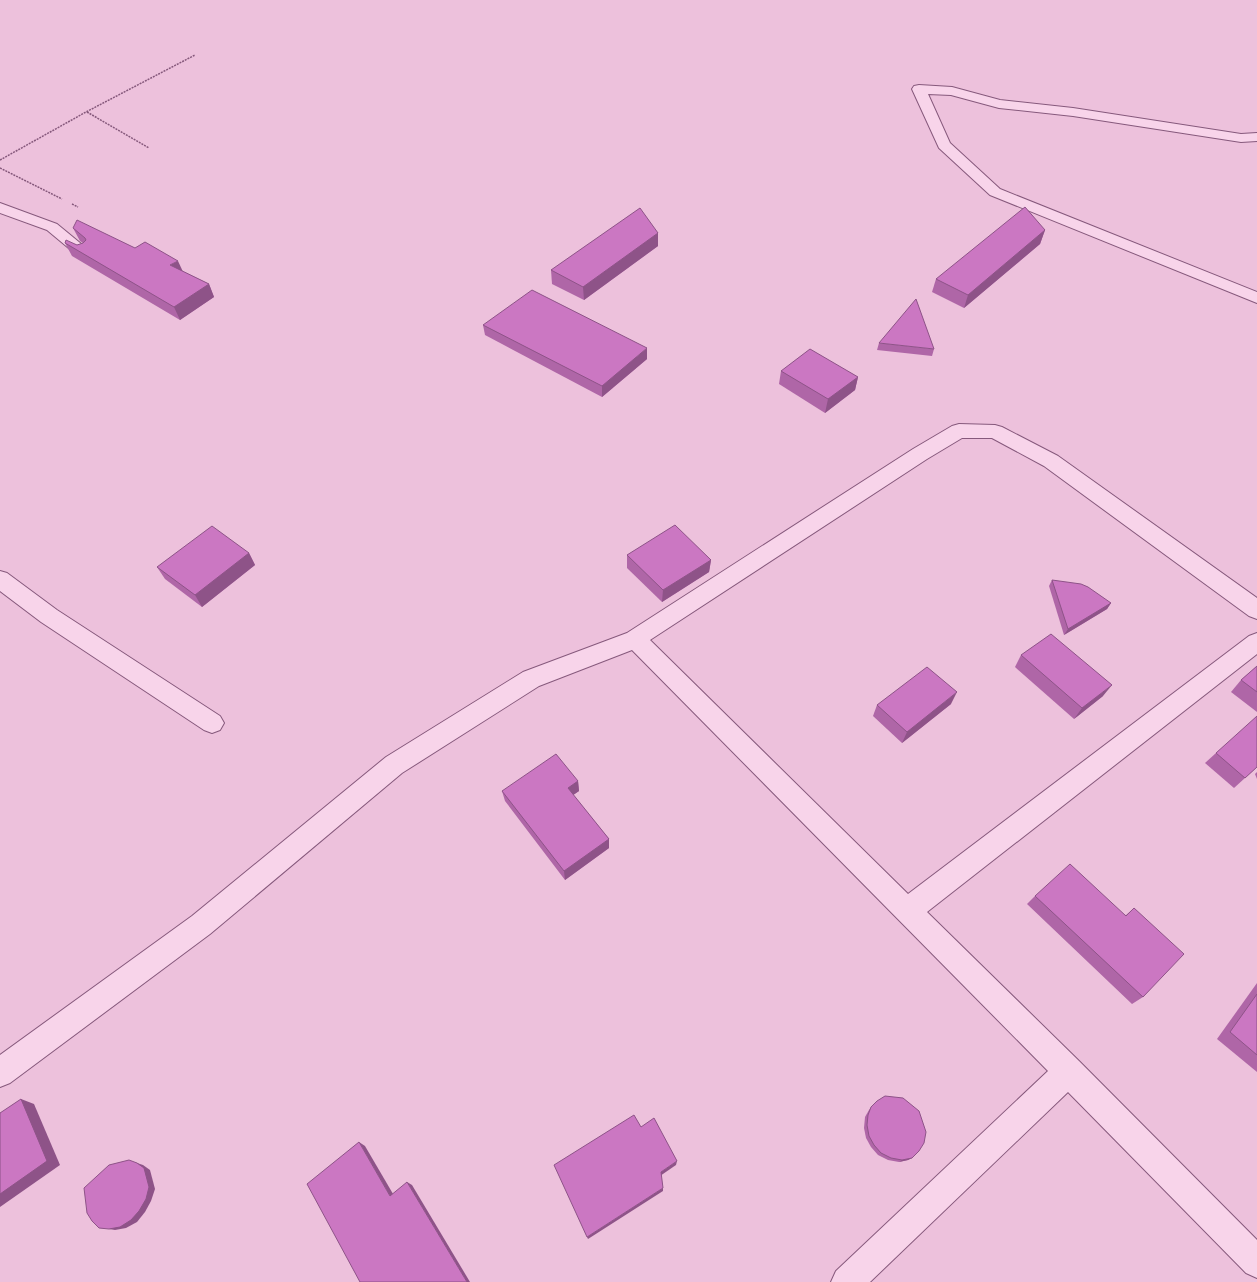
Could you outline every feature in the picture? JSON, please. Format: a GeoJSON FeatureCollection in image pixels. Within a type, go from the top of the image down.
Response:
{"type":"FeatureCollection","features":[{"type":"Feature","properties":{"kind":"street"},"geometry":{"type":"LineString","coordinates":[[1257,137],[1241,138],[1080,114],[999,104],[952,91],[919,89],[944,145],[995,192],[1257,298]]}},
{"type":"Feature","properties":{"kind":"street"},"geometry":{"type":"LineString","coordinates":[[0,208],[52,227],[83,252]]}},
{"type":"Feature","properties":{"kind":"street"},"geometry":{"type":"LineString","coordinates":[[0,1073],[201,925],[394,765],[531,679],[636,639],[913,459],[959,431],[996,432],[1051,461],[1257,610]]}},
{"type":"Feature","properties":{"kind":"street"},"geometry":{"type":"LineString","coordinates":[[0,579],[49,616],[212,723]]}},
{"type":"Feature","properties":{"kind":"street"},"geometry":{"type":"LineString","coordinates":[[636,639],[1069,1071],[1257,1262]]}},
{"type":"Feature","properties":{"kind":"street"},"geometry":{"type":"LineString","coordinates":[[907,911],[1257,642]]}},
{"type":"Feature","properties":{"kind":"street"},"geometry":{"type":"LineString","coordinates":[[847,1282],[1069,1071]]}},
{"type":"Feature","properties":{"kind":"path"},"geometry":{"type":"LineString","coordinates":[[0,160],[86,112],[194,55]]}},
{"type":"Feature","properties":{"kind":"path"},"geometry":{"type":"LineString","coordinates":[[86,112],[149,148]]}},
{"type":"Feature","properties":{"kind":"path"},"geometry":{"type":"LineString","coordinates":[[0,168],[64,200]]}},
{"type":"Feature","properties":{"kind":"path"},"geometry":{"type":"LineString","coordinates":[[71,204],[78,207]]}},
{"type":"Feature","properties":{"kind":"building"},"geometry":{"type":"Polygon","coordinates":[[[1025,207],[1045,230],[968,295],[936,279],[1025,207]]]}},
{"type":"Feature","properties":{"kind":"building"},"geometry":{"type":"Polygon","coordinates":[[[640,208],[658,233],[583,287],[551,270],[640,208]]]}},
{"type":"Feature","properties":{"kind":"building"},"geometry":{"type":"Polygon","coordinates":[[[77,220],[135,248],[145,242],[178,261],[170,265],[209,284],[174,307],[65,243],[66,240],[77,245],[86,240],[73,228],[77,220]]]}},
{"type":"Feature","properties":{"kind":"building"},"geometry":{"type":"Polygon","coordinates":[[[532,290],[647,348],[602,386],[483,325],[532,290]]]}},
{"type":"Feature","properties":{"kind":"building"},"geometry":{"type":"Polygon","coordinates":[[[916,299],[934,349],[879,343],[916,299]]]}},
{"type":"Feature","properties":{"kind":"building"},"geometry":{"type":"Polygon","coordinates":[[[810,349],[858,377],[828,399],[781,371],[810,349]]]}},
{"type":"Feature","properties":{"kind":"building"},"geometry":{"type":"Polygon","coordinates":[[[675,525],[711,560],[663,590],[627,555],[675,525]]]}},
{"type":"Feature","properties":{"kind":"building"},"geometry":{"type":"Polygon","coordinates":[[[212,526],[249,553],[195,595],[157,567],[212,526]]]}},
{"type":"Feature","properties":{"kind":"building"},"geometry":{"type":"Polygon","coordinates":[[[1052,580],[1081,584],[1088,587],[1111,603],[1068,629],[1052,580]]]}},
{"type":"Feature","properties":{"kind":"building"},"geometry":{"type":"Polygon","coordinates":[[[1051,634],[1112,685],[1082,708],[1021,655],[1051,634]]]}},
{"type":"Feature","properties":{"kind":"building"},"geometry":{"type":"Polygon","coordinates":[[[1257,666],[1257,692],[1241,680],[1257,666]]]}},
{"type":"Feature","properties":{"kind":"building"},"geometry":{"type":"Polygon","coordinates":[[[927,667],[957,692],[907,732],[877,705],[927,667]]]}},
{"type":"Feature","properties":{"kind":"building"},"geometry":{"type":"Polygon","coordinates":[[[1257,716],[1257,767],[1245,778],[1216,753],[1257,716]]]}},
{"type":"Feature","properties":{"kind":"building"},"geometry":{"type":"Polygon","coordinates":[[[556,754],[578,781],[568,788],[609,839],[564,871],[502,791],[556,754]]]}},
{"type":"Feature","properties":{"kind":"building"},"geometry":{"type":"Polygon","coordinates":[[[1070,864],[1126,916],[1134,908],[1184,954],[1143,997],[1035,896],[1070,864]]]}},
{"type":"Feature","properties":{"kind":"building"},"geometry":{"type":"Polygon","coordinates":[[[1257,994],[1257,1055],[1230,1032],[1257,994]]]}},
{"type":"Feature","properties":{"kind":"building"},"geometry":{"type":"Polygon","coordinates":[[[885,1096],[903,1098],[919,1111],[926,1132],[924,1143],[912,1158],[902,1160],[891,1158],[881,1153],[869,1136],[867,1125],[871,1107],[885,1096]]]}},
{"type":"Feature","properties":{"kind":"building"},"geometry":{"type":"Polygon","coordinates":[[[21,1099],[47,1161],[0,1194],[0,1113],[21,1099]]]}},
{"type":"Feature","properties":{"kind":"building"},"geometry":{"type":"Polygon","coordinates":[[[634,1115],[641,1127],[654,1118],[677,1161],[661,1172],[663,1188],[587,1237],[554,1165],[634,1115]]]}},
{"type":"Feature","properties":{"kind":"building"},"geometry":{"type":"Polygon","coordinates":[[[359,1142],[390,1196],[407,1182],[467,1282],[360,1282],[307,1184],[359,1142]]]}},
{"type":"Feature","properties":{"kind":"building"},"geometry":{"type":"Polygon","coordinates":[[[129,1160],[144,1168],[149,1187],[146,1199],[139,1211],[131,1220],[120,1227],[109,1229],[99,1228],[87,1213],[84,1188],[109,1165],[129,1160]]]}}]}
